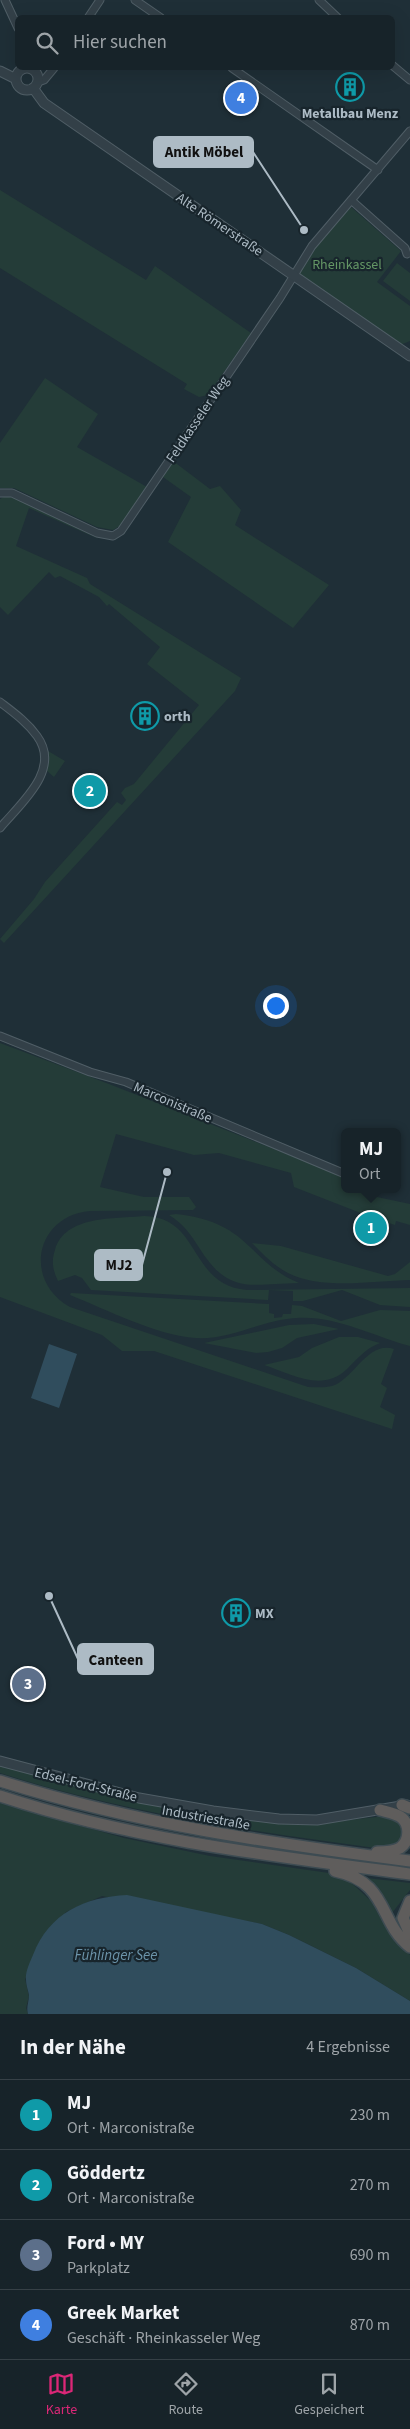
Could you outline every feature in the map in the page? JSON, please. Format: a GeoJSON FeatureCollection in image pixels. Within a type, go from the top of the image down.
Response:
{"type":"FeatureCollection","features":[{"type":"Feature","properties":{"kind":"highway","name":"Industriestraße"},"geometry":{"type":"LineString","coordinates":[[0,1781],[82,1806],[158,1824],[235,1838],[410,1861]]}},
{"type":"Feature","properties":{"kind":"highway","name":"Industriestraße"},"geometry":{"type":"LineString","coordinates":[[0,1796],[111,1828],[262,1856],[410,1874]]}},
{"type":"Feature","properties":{"kind":"highway"},"geometry":{"type":"LineString","coordinates":[[344,1853],[394,1850],[406,1842],[409,1831],[406,1822],[397,1815],[380,1810]]}},
{"type":"Feature","properties":{"kind":"highway"},"geometry":{"type":"LineString","coordinates":[[262,1856],[348,1873],[364,1883],[376,1895],[403,1942],[410,1947]]}},
{"type":"Feature","properties":{"kind":"highway"},"geometry":{"type":"LineString","coordinates":[[410,1901],[403,1918],[410,1934]]}},
{"type":"Feature","properties":{"kind":"street"},"geometry":{"type":"LineString","coordinates":[[5,0],[15,22]]}},
{"type":"Feature","properties":{"kind":"street"},"geometry":{"type":"LineString","coordinates":[[90,15],[100,0]]}},
{"type":"Feature","properties":{"kind":"street"},"geometry":{"type":"LineString","coordinates":[[135,0],[157,15]]}},
{"type":"Feature","properties":{"kind":"street"},"geometry":{"type":"LineString","coordinates":[[319,0],[335,15]]}},
{"type":"Feature","properties":{"kind":"street"},"geometry":{"type":"LineString","coordinates":[[395,67],[410,80]]}},
{"type":"Feature","properties":{"kind":"street","name":"Alte Römerstraße"},"geometry":{"type":"LineString","coordinates":[[23,70],[18,72],[16,79],[20,88],[26,90],[35,85]]}},
{"type":"Feature","properties":{"kind":"street","name":"Alte Römerstraße"},"geometry":{"type":"LineString","coordinates":[[31,70],[36,74],[35,85],[44,103],[410,355]]}},
{"type":"Feature","properties":{"kind":"street"},"geometry":{"type":"LineString","coordinates":[[35,85],[44,80],[52,70]]}},
{"type":"Feature","properties":{"kind":"street"},"geometry":{"type":"LineString","coordinates":[[235,70],[378,170]]}},
{"type":"Feature","properties":{"kind":"street","name":"Alte Römerstraße"},"geometry":{"type":"LineString","coordinates":[[0,71],[8,77],[16,79]]}},
{"type":"Feature","properties":{"kind":"street","name":"Feldkasseler Weg"},"geometry":{"type":"LineString","coordinates":[[0,493],[12,493],[97,533],[113,536],[121,531],[312,246],[410,131]]}},
{"type":"Feature","properties":{"kind":"street"},"geometry":{"type":"LineString","coordinates":[[351,200],[405,248],[408,254]]}},
{"type":"Feature","properties":{"kind":"street"},"geometry":{"type":"LineString","coordinates":[[0,702],[26,723],[39,737],[44,753],[45,768],[38,783],[0,828]]}},
{"type":"Feature","properties":{"kind":"street","name":"Marconistraße"},"geometry":{"type":"LineString","coordinates":[[0,1036],[90,1072],[126,1082],[341,1172]]}},
{"type":"Feature","properties":{"kind":"street","name":"Edsel-Ford-Straße"},"geometry":{"type":"LineString","coordinates":[[0,1761],[139,1798],[222,1812],[301,1821],[407,1806]]}},
{"type":"Feature","properties":{"kind":"green space"},"geometry":{"type":"Polygon","coordinates":[[[0,190],[146,280],[155,266],[251,333],[208,395],[199,397],[184,389],[187,384],[0,268],[0,190]]]}},
{"type":"Feature","properties":{"kind":"green space","name":"Rheinkassel"},"geometry":{"type":"Polygon","coordinates":[[[351,207],[401,251],[377,282],[410,306],[410,341],[400,345],[299,275],[320,242],[351,207]]]}},
{"type":"Feature","properties":{"kind":"green space"},"geometry":{"type":"Polygon","coordinates":[[[397,263],[410,273],[410,301],[383,281],[397,263]]]}},
{"type":"Feature","properties":{"kind":"green space"},"geometry":{"type":"Polygon","coordinates":[[[45,378],[98,414],[77,447],[147,487],[120,526],[113,530],[97,527],[14,488],[0,488],[0,443],[45,378]]]}},
{"type":"Feature","properties":{"kind":"green space"},"geometry":{"type":"Polygon","coordinates":[[[173,461],[210,489],[220,486],[241,510],[235,525],[329,585],[293,628],[168,542],[191,497],[163,477],[173,461]]]}},
{"type":"Feature","properties":{"kind":"green space"},"geometry":{"type":"Polygon","coordinates":[[[5,496],[14,498],[103,541],[29,508],[16,546],[87,578],[90,584],[241,678],[235,691],[4,943],[0,939],[34,899],[45,882],[117,802],[122,805],[126,800],[121,793],[125,788],[134,784],[199,705],[147,664],[160,647],[109,604],[107,606],[99,597],[60,576],[55,578],[49,572],[8,615],[0,607],[0,499],[5,496]]]}},
{"type":"Feature","properties":{"kind":"green space"},"geometry":{"type":"Polygon","coordinates":[[[48,751],[65,761],[54,777],[47,771],[48,751]]]}},
{"type":"Feature","properties":{"kind":"green space"},"geometry":{"type":"Polygon","coordinates":[[[0,1043],[341,1175],[341,1193],[368,1193],[377,1197],[410,1204],[410,1225],[396,1221],[395,1225],[294,1187],[291,1173],[219,1153],[194,1155],[116,1134],[100,1187],[144,1197],[189,1197],[196,1207],[193,1210],[90,1211],[71,1215],[57,1224],[47,1237],[42,1251],[41,1267],[46,1282],[55,1296],[70,1307],[308,1387],[332,1386],[340,1382],[376,1350],[394,1349],[381,1384],[387,1388],[380,1407],[395,1415],[392,1429],[154,1351],[122,1351],[102,1335],[0,1297],[0,1043]]]}},
{"type":"Feature","properties":{"kind":"green space"},"geometry":{"type":"Polygon","coordinates":[[[176,1214],[201,1218],[225,1228],[235,1234],[277,1271],[299,1283],[254,1285],[242,1284],[231,1280],[221,1274],[211,1264],[187,1230],[169,1215],[176,1214]]]}},
{"type":"Feature","properties":{"kind":"green space"},"geometry":{"type":"Polygon","coordinates":[[[144,1216],[163,1219],[176,1227],[187,1239],[204,1265],[214,1276],[228,1285],[247,1290],[410,1288],[410,1307],[380,1305],[342,1290],[303,1301],[293,1301],[293,1291],[269,1290],[268,1300],[91,1290],[82,1278],[75,1275],[58,1281],[53,1266],[53,1258],[61,1239],[69,1230],[92,1221],[144,1216]]]}},
{"type":"Feature","properties":{"kind":"green space"},"geometry":{"type":"Polygon","coordinates":[[[252,1243],[281,1246],[388,1276],[395,1274],[410,1262],[410,1280],[331,1283],[301,1278],[278,1267],[252,1243]]]}},
{"type":"Feature","properties":{"kind":"green space"},"geometry":{"type":"Polygon","coordinates":[[[71,1293],[269,1304],[269,1313],[274,1314],[274,1318],[282,1317],[283,1314],[291,1314],[292,1305],[302,1306],[341,1321],[380,1310],[410,1311],[410,1346],[354,1327],[311,1318],[271,1322],[209,1338],[180,1336],[132,1321],[70,1295],[71,1293]]]}},
{"type":"Feature","properties":{"kind":"green space"},"geometry":{"type":"Polygon","coordinates":[[[314,1324],[339,1329],[297,1338],[282,1348],[268,1352],[256,1353],[204,1343],[289,1325],[314,1324]]]}},
{"type":"Feature","properties":{"kind":"green space"},"geometry":{"type":"Polygon","coordinates":[[[339,1337],[358,1337],[380,1343],[366,1351],[337,1376],[327,1380],[317,1381],[296,1377],[264,1365],[299,1357],[312,1348],[339,1337]]]}},
{"type":"Feature","properties":{"kind":"green space"},"geometry":{"type":"Polygon","coordinates":[[[0,1765],[134,1801],[220,1816],[302,1825],[386,1816],[397,1818],[405,1833],[396,1846],[375,1848],[280,1835],[186,1819],[92,1799],[0,1773],[0,1765]]]}},
{"type":"Feature","properties":{"kind":"green space"},"geometry":{"type":"Polygon","coordinates":[[[0,1803],[124,1838],[210,1856],[343,1875],[371,1901],[389,1933],[410,1955],[410,2001],[356,1968],[262,1924],[102,1896],[66,1912],[25,1979],[29,1996],[26,2008],[28,2014],[0,2014],[0,1803]]]}},
{"type":"Feature","properties":{"kind":"green space"},"geometry":{"type":"Polygon","coordinates":[[[367,1878],[410,1883],[410,1890],[392,1913],[381,1893],[367,1878]]]}},
{"type":"Feature","properties":{"kind":"water"},"geometry":{"type":"Polygon","coordinates":[[[49,1344],[77,1354],[59,1408],[31,1398],[49,1344]]]}},
{"type":"Feature","properties":{"kind":"water","name":"Fühlinger See"},"geometry":{"type":"Polygon","coordinates":[[[127,1895],[262,1924],[289,1935],[356,1968],[410,2001],[410,2014],[28,2014],[27,1970],[40,1940],[49,1928],[70,1910],[83,1904],[97,1899],[127,1895]]]}},
{"type":"Feature","properties":{"kind":"place","name":"Metallbau Menz"},"geometry":{"type":"Point","coordinates":[350,87]}},
{"type":"Feature","properties":{"kind":"place","name":"Greek Market"},"geometry":{"type":"Point","coordinates":[241,98]}},
{"type":"Feature","properties":{"kind":"place","name":"Antik Möbel"},"geometry":{"type":"Point","coordinates":[304,230]}},
{"type":"Feature","properties":{"kind":"place","name":"orth"},"geometry":{"type":"Point","coordinates":[145,716]}},
{"type":"Feature","properties":{"kind":"place","name":"Göddertz"},"geometry":{"type":"Point","coordinates":[90,791]}},
{"type":"Feature","properties":{"kind":"place","name":"MJ2"},"geometry":{"type":"Point","coordinates":[167,1172]}},
{"type":"Feature","properties":{"kind":"place","name":"MJ"},"geometry":{"type":"Point","coordinates":[371,1228]}},
{"type":"Feature","properties":{"kind":"place","name":"Canteen"},"geometry":{"type":"Point","coordinates":[49,1596]}},
{"type":"Feature","properties":{"kind":"place","name":"MX"},"geometry":{"type":"Point","coordinates":[236,1613]}},
{"type":"Feature","properties":{"kind":"place","name":"Ford • MY"},"geometry":{"type":"Point","coordinates":[28,1684]}}]}
